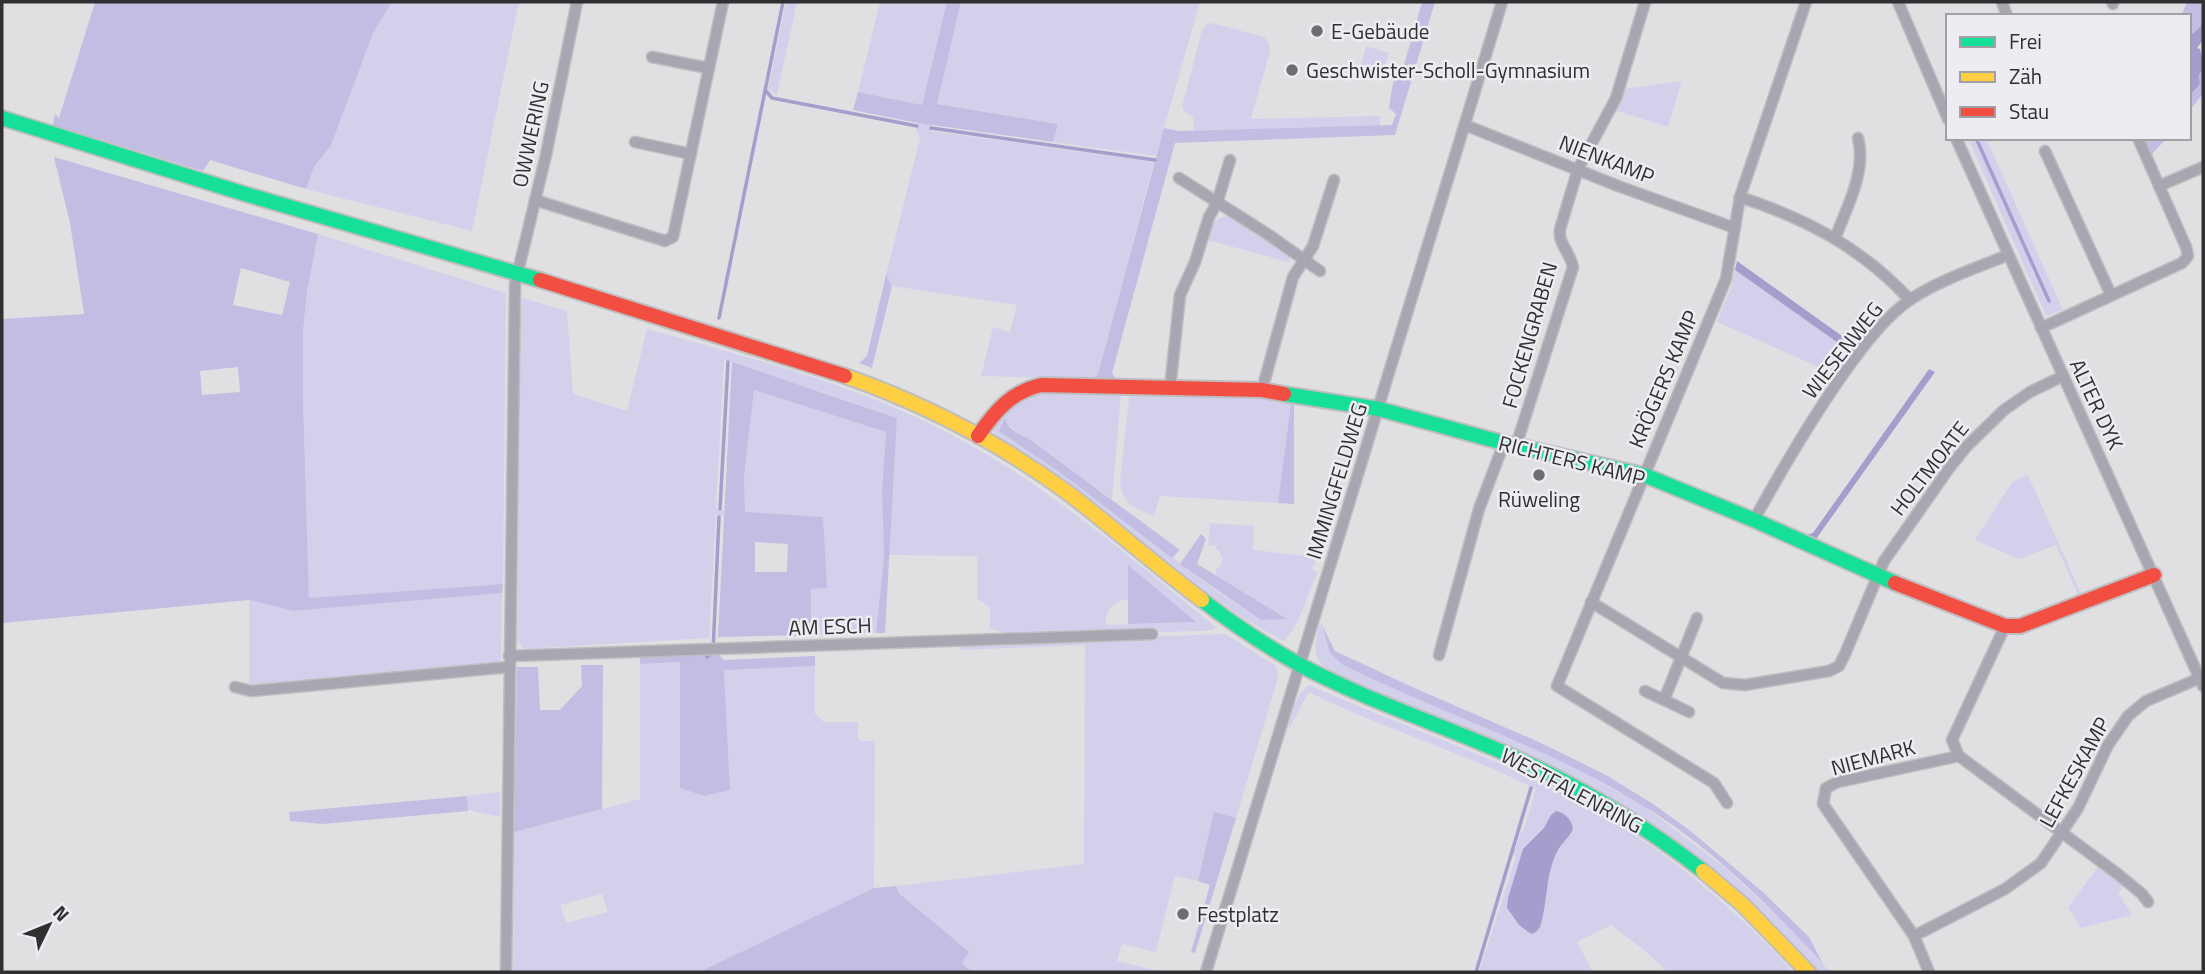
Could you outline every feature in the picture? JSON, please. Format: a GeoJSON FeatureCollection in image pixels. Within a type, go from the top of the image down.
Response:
{"type":"FeatureCollection","features":[{"type":"Feature","properties":{"kind":"street","name":"OWWERING"},"geometry":{"type":"LineString","coordinates":[[518,273],[577,2]]}},
{"type":"Feature","properties":{"kind":"street"},"geometry":{"type":"LineString","coordinates":[[535,201],[665,241],[673,237],[723,2]]}},
{"type":"Feature","properties":{"kind":"street","name":"IMMINGFELDWEG"},"geometry":{"type":"LineString","coordinates":[[1206,972],[1502,2]]}},
{"type":"Feature","properties":{"kind":"street","name":"FOCKENGRABEN"},"geometry":{"type":"LineString","coordinates":[[1439,654],[1479,509],[1510,444],[1573,267],[1559,236],[1578,169],[1616,98],[1645,2]]}},
{"type":"Feature","properties":{"kind":"street","name":"KRÖGERS KAMP"},"geometry":{"type":"LineString","coordinates":[[1727,803],[1714,783],[1557,686],[1726,279],[1740,197],[1806,2]]}},
{"type":"Feature","properties":{"kind":"street"},"geometry":{"type":"LineString","coordinates":[[1898,2],[1946,113]]}},
{"type":"Feature","properties":{"kind":"street"},"geometry":{"type":"LineString","coordinates":[[652,57],[708,68]]}},
{"type":"Feature","properties":{"kind":"street","name":"WESTFALENRING"},"geometry":{"type":"LineString","coordinates":[[2,118],[302,211],[518,273],[833,372],[912,402],[978,436],[1053,483],[1204,603],[1299,664],[1383,703],[1520,760],[1613,807],[1671,845],[1726,888],[1808,972]]}},
{"type":"Feature","properties":{"kind":"street","name":"NIENKAMP"},"geometry":{"type":"LineString","coordinates":[[1465,125],[1735,228]]}},
{"type":"Feature","properties":{"kind":"street"},"geometry":{"type":"LineString","coordinates":[[1835,239],[1858,174],[1861,151],[1858,138]]}},
{"type":"Feature","properties":{"kind":"street","name":"ALTER DYK"},"geometry":{"type":"LineString","coordinates":[[1957,140],[2202,682]]}},
{"type":"Feature","properties":{"kind":"street"},"geometry":{"type":"LineString","coordinates":[[2040,328],[2182,263],[2188,256],[2139,140]]}},
{"type":"Feature","properties":{"kind":"street"},"geometry":{"type":"LineString","coordinates":[[635,142],[691,154]]}},
{"type":"Feature","properties":{"kind":"street"},"geometry":{"type":"LineString","coordinates":[[2045,151],[2111,295]]}},
{"type":"Feature","properties":{"kind":"street"},"geometry":{"type":"LineString","coordinates":[[1170,388],[1180,295],[1195,261],[1209,217],[1217,203],[1230,160]]}},
{"type":"Feature","properties":{"kind":"street"},"geometry":{"type":"LineString","coordinates":[[2159,186],[2203,167]]}},
{"type":"Feature","properties":{"kind":"street"},"geometry":{"type":"LineString","coordinates":[[1179,178],[1320,271]]}},
{"type":"Feature","properties":{"kind":"street"},"geometry":{"type":"LineString","coordinates":[[1262,390],[1293,277],[1313,246],[1334,180]]}},
{"type":"Feature","properties":{"kind":"street"},"geometry":{"type":"LineString","coordinates":[[1740,197],[1782,211],[1835,239],[1890,278],[1910,300]]}},
{"type":"Feature","properties":{"kind":"street","name":"WIESENWEG"},"geometry":{"type":"LineString","coordinates":[[1754,520],[1823,403],[1884,323],[1910,300],[1943,282],[2008,255]]}},
{"type":"Feature","properties":{"kind":"street"},"geometry":{"type":"LineString","coordinates":[[506,972],[514,284],[518,273]]}},
{"type":"Feature","properties":{"kind":"street","name":"HOLTMOATE"},"geometry":{"type":"LineString","coordinates":[[1591,602],[1723,683],[1737,686],[1829,671],[1839,666],[1845,654],[1884,561],[1937,483],[1966,446],[2004,410],[2030,392],[2063,376]]}},
{"type":"Feature","properties":{"kind":"street","name":"RICHTERS KAMP"},"geometry":{"type":"LineString","coordinates":[[978,436],[1006,400],[1033,386],[1262,390],[1378,410],[1644,475],[1754,520],[1878,576],[2005,626]]}},
{"type":"Feature","properties":{"kind":"street"},"geometry":{"type":"LineString","coordinates":[[2148,902],[2119,875],[1959,756],[1952,740],[2005,626],[2020,626],[2154,575]]}},
{"type":"Feature","properties":{"kind":"street"},"geometry":{"type":"LineString","coordinates":[[1664,700],[1697,618]]}},
{"type":"Feature","properties":{"kind":"street","name":"AM ESCH"},"geometry":{"type":"LineString","coordinates":[[235,687],[251,691],[509,661],[1152,634]]}},
{"type":"Feature","properties":{"kind":"street","name":"LEFKESKAMP"},"geometry":{"type":"LineString","coordinates":[[1914,936],[2023,877],[2041,863],[2078,808],[2108,745],[2128,716],[2146,701],[2202,682]]}},
{"type":"Feature","properties":{"kind":"street"},"geometry":{"type":"LineString","coordinates":[[1645,691],[1689,712]]}},
{"type":"Feature","properties":{"kind":"street","name":"NIEMARK"},"geometry":{"type":"LineString","coordinates":[[1929,972],[1914,936],[1823,804],[1826,788],[1838,782],[1959,756]]}},
{"type":"Feature","properties":{"kind":"shaded area"},"geometry":{"type":"Polygon","coordinates":[[[95,2],[392,2],[374,31],[331,145],[314,167],[306,189],[210,160],[203,171],[53,125],[55,114],[59,118],[95,2]]]}},
{"type":"Feature","properties":{"kind":"shaded area"},"geometry":{"type":"Polygon","coordinates":[[[392,2],[519,2],[472,231],[306,189],[314,167],[331,145],[374,31],[392,2]]]}},
{"type":"Feature","properties":{"kind":"shaded area"},"geometry":{"type":"Polygon","coordinates":[[[786,2],[797,2],[777,95],[768,89],[786,2]]]}},
{"type":"Feature","properties":{"kind":"shaded area"},"geometry":{"type":"Polygon","coordinates":[[[880,2],[947,2],[922,105],[858,92],[880,2]]]}},
{"type":"Feature","properties":{"kind":"shaded area"},"geometry":{"type":"Polygon","coordinates":[[[947,2],[961,2],[937,104],[1058,124],[1053,142],[918,123],[853,110],[858,92],[922,105],[947,2]]]}},
{"type":"Feature","properties":{"kind":"shaded area"},"geometry":{"type":"Polygon","coordinates":[[[961,2],[1200,2],[1156,156],[1053,142],[1058,124],[937,104],[961,2]]]}},
{"type":"Feature","properties":{"kind":"shaded area"},"geometry":{"type":"Polygon","coordinates":[[[1422,2],[1435,2],[1395,135],[1175,143],[1112,373],[1116,379],[1092,379],[1098,374],[1164,128],[1178,131],[1392,125],[1396,114],[1389,108],[1393,83],[1404,65],[1422,2]]]}},
{"type":"Feature","properties":{"kind":"shaded area"},"geometry":{"type":"Polygon","coordinates":[[[2187,2],[2203,2],[2201,26],[2191,35],[2191,14],[2182,14],[2187,2]]]}},
{"type":"Feature","properties":{"kind":"shaded area"},"geometry":{"type":"Polygon","coordinates":[[[2203,7],[2203,40],[2197,48],[2200,49],[2203,68],[2199,75],[2200,84],[2191,94],[2191,35],[2201,26],[2203,7]]]}},
{"type":"Feature","properties":{"kind":"shaded area"},"geometry":{"type":"Polygon","coordinates":[[[1212,23],[1264,37],[1269,43],[1270,51],[1251,119],[1380,116],[1380,126],[1194,130],[1193,117],[1182,107],[1202,30],[1212,23]]]}},
{"type":"Feature","properties":{"kind":"shaded area"},"geometry":{"type":"Polygon","coordinates":[[[1366,46],[1389,53],[1382,75],[1360,68],[1366,46]]]}},
{"type":"Feature","properties":{"kind":"shaded area"},"geometry":{"type":"Polygon","coordinates":[[[2203,65],[2203,94],[2191,109],[2191,94],[2200,84],[2199,75],[2203,65]]]}},
{"type":"Feature","properties":{"kind":"shaded area"},"geometry":{"type":"Polygon","coordinates":[[[1682,81],[1668,127],[1617,111],[1624,89],[1682,81]]]}},
{"type":"Feature","properties":{"kind":"shaded area"},"geometry":{"type":"Polygon","coordinates":[[[918,123],[931,124],[931,131],[1154,162],[1098,374],[1092,379],[981,376],[993,327],[1010,332],[1017,305],[892,286],[886,275],[920,138],[916,129],[918,123]]]}},
{"type":"Feature","properties":{"kind":"shaded area"},"geometry":{"type":"Polygon","coordinates":[[[1969,140],[1987,140],[2063,310],[2046,316],[1969,140]]]}},
{"type":"Feature","properties":{"kind":"shaded area"},"geometry":{"type":"Polygon","coordinates":[[[2143,140],[2165,140],[2152,154],[2143,140]]]}},
{"type":"Feature","properties":{"kind":"shaded area"},"geometry":{"type":"Polygon","coordinates":[[[54,157],[318,234],[303,331],[309,598],[503,584],[502,593],[293,611],[249,600],[2,623],[2,319],[84,314],[70,223],[54,157]],[[241,268],[233,305],[282,315],[290,282],[241,268]],[[238,367],[200,371],[202,395],[240,392],[238,367]]]}},
{"type":"Feature","properties":{"kind":"shaded area"},"geometry":{"type":"Polygon","coordinates":[[[1229,216],[1290,255],[1289,262],[1207,240],[1214,223],[1229,216]]]}},
{"type":"Feature","properties":{"kind":"shaded area"},"geometry":{"type":"Polygon","coordinates":[[[318,234],[506,293],[503,584],[309,598],[303,331],[318,234]]]}},
{"type":"Feature","properties":{"kind":"shaded area"},"geometry":{"type":"Polygon","coordinates":[[[1737,261],[1856,346],[1851,352],[1735,270],[1737,261]]]}},
{"type":"Feature","properties":{"kind":"shaded area"},"geometry":{"type":"Polygon","coordinates":[[[1735,270],[1851,352],[1835,374],[1717,322],[1735,270]]]}},
{"type":"Feature","properties":{"kind":"shaded area"},"geometry":{"type":"Polygon","coordinates":[[[886,275],[892,286],[872,368],[859,363],[867,356],[886,275]]]}},
{"type":"Feature","properties":{"kind":"shaded area"},"geometry":{"type":"Polygon","coordinates":[[[523,298],[567,311],[573,394],[627,411],[647,329],[802,374],[916,417],[988,455],[1056,500],[1217,628],[1205,631],[1016,635],[990,629],[990,608],[977,598],[977,556],[889,555],[897,418],[724,360],[716,509],[724,510],[724,516],[716,516],[709,638],[524,649],[517,641],[523,298]],[[1128,599],[1111,607],[1106,625],[1194,622],[1128,599]]]}},
{"type":"Feature","properties":{"kind":"shaded area"},"geometry":{"type":"Polygon","coordinates":[[[732,362],[897,418],[885,633],[876,633],[884,556],[882,491],[886,432],[754,390],[744,477],[745,512],[823,517],[827,588],[811,589],[811,635],[718,637],[732,362]],[[755,542],[755,572],[787,572],[788,544],[755,542]]]}},
{"type":"Feature","properties":{"kind":"shaded area"},"geometry":{"type":"Polygon","coordinates":[[[1929,369],[1935,372],[1816,539],[1806,535],[1813,533],[1929,369]]]}},
{"type":"Feature","properties":{"kind":"shaded area"},"geometry":{"type":"Polygon","coordinates":[[[1033,389],[1120,390],[1112,499],[1006,424],[999,431],[1261,620],[1285,618],[1216,576],[1216,569],[1221,566],[1223,559],[1216,546],[1208,545],[1210,523],[1254,526],[1253,550],[1316,557],[1312,569],[1318,572],[1295,626],[1283,641],[1246,620],[1190,581],[1089,503],[999,440],[993,425],[997,418],[1010,404],[1033,389]]]}},
{"type":"Feature","properties":{"kind":"shaded area"},"geometry":{"type":"Polygon","coordinates":[[[754,390],[886,432],[882,491],[884,556],[876,633],[811,635],[811,589],[826,588],[823,517],[745,513],[744,476],[754,390]]]}},
{"type":"Feature","properties":{"kind":"shaded area"},"geometry":{"type":"Polygon","coordinates":[[[1130,390],[1292,398],[1294,404],[1291,404],[1278,503],[1160,496],[1154,516],[1130,504],[1123,495],[1120,481],[1130,390]]]}},
{"type":"Feature","properties":{"kind":"shaded area"},"geometry":{"type":"Polygon","coordinates":[[[1291,403],[1294,404],[1294,504],[1278,503],[1291,403]]]}},
{"type":"Feature","properties":{"kind":"shaded area"},"geometry":{"type":"Polygon","coordinates":[[[1005,418],[1014,431],[1029,439],[1180,550],[1172,558],[1066,477],[999,431],[1005,418]]]}},
{"type":"Feature","properties":{"kind":"shaded area"},"geometry":{"type":"Polygon","coordinates":[[[2028,475],[2083,598],[2080,599],[2056,545],[2019,559],[1975,540],[2012,482],[2028,475]]]}},
{"type":"Feature","properties":{"kind":"shaded area"},"geometry":{"type":"Polygon","coordinates":[[[1201,534],[1206,539],[1197,564],[1287,619],[1261,620],[1180,564],[1201,534]]]}},
{"type":"Feature","properties":{"kind":"shaded area"},"geometry":{"type":"Polygon","coordinates":[[[1128,565],[1196,622],[1128,624],[1128,565]]]}},
{"type":"Feature","properties":{"kind":"shaded area"},"geometry":{"type":"Polygon","coordinates":[[[502,593],[501,664],[249,687],[249,600],[293,611],[502,593]]]}},
{"type":"Feature","properties":{"kind":"shaded area"},"geometry":{"type":"Polygon","coordinates":[[[1320,623],[1330,653],[1563,762],[1641,804],[1722,865],[1783,921],[1830,972],[1815,972],[1781,935],[1705,865],[1434,718],[1326,669],[1316,653],[1315,641],[1320,623]]]}},
{"type":"Feature","properties":{"kind":"shaded area"},"geometry":{"type":"Polygon","coordinates":[[[1321,623],[1335,651],[1541,743],[1606,775],[1653,804],[1692,832],[1765,894],[1809,937],[1823,964],[1738,878],[1691,838],[1666,821],[1568,765],[1343,665],[1330,653],[1321,623]]]}},
{"type":"Feature","properties":{"kind":"shaded area"},"geometry":{"type":"Polygon","coordinates":[[[1225,634],[1276,666],[1278,678],[1236,818],[1214,813],[1198,881],[1175,876],[1156,952],[1122,944],[1117,961],[1163,972],[972,972],[962,963],[968,952],[899,892],[896,886],[1084,864],[1085,645],[960,650],[960,643],[1225,634]]]}},
{"type":"Feature","properties":{"kind":"shaded area"},"geometry":{"type":"Polygon","coordinates":[[[716,652],[724,660],[815,656],[815,666],[724,670],[730,790],[704,796],[680,788],[680,662],[640,664],[640,654],[716,652]]]}},
{"type":"Feature","properties":{"kind":"shaded area"},"geometry":{"type":"Polygon","coordinates":[[[680,662],[680,788],[704,796],[730,790],[724,669],[815,666],[815,714],[824,722],[858,722],[858,737],[861,741],[875,741],[874,888],[698,972],[513,972],[514,832],[640,799],[640,664],[680,662]],[[602,894],[560,905],[566,923],[608,912],[602,894]]]}},
{"type":"Feature","properties":{"kind":"shaded area"},"geometry":{"type":"Polygon","coordinates":[[[581,665],[603,665],[602,809],[514,832],[517,667],[538,667],[540,710],[560,710],[582,686],[581,665]]]}},
{"type":"Feature","properties":{"kind":"shaded area"},"geometry":{"type":"Polygon","coordinates":[[[1309,685],[1509,767],[1604,815],[1662,854],[1718,898],[1793,972],[1668,972],[1611,925],[1577,942],[1593,972],[1479,972],[1516,857],[1510,853],[1512,849],[1515,850],[1524,829],[1536,789],[1309,692],[1287,732],[1297,700],[1309,685]]]}},
{"type":"Feature","properties":{"kind":"shaded area"},"geometry":{"type":"Polygon","coordinates":[[[500,792],[500,817],[468,810],[467,796],[500,792]]]}},
{"type":"Feature","properties":{"kind":"shaded area"},"geometry":{"type":"Polygon","coordinates":[[[467,796],[468,811],[322,824],[290,821],[289,812],[467,796]]]}},
{"type":"Feature","properties":{"kind":"shaded area"},"geometry":{"type":"Polygon","coordinates":[[[1556,811],[1567,817],[1573,829],[1553,861],[1540,927],[1531,934],[1519,925],[1507,908],[1508,898],[1523,849],[1556,811]]]}},
{"type":"Feature","properties":{"kind":"shaded area"},"geometry":{"type":"Polygon","coordinates":[[[1214,812],[1236,818],[1195,953],[1191,952],[1210,885],[1198,881],[1214,812]]]}},
{"type":"Feature","properties":{"kind":"shaded area"},"geometry":{"type":"Polygon","coordinates":[[[2098,867],[2123,886],[2118,893],[2132,915],[2081,928],[2068,907],[2098,867]]]}},
{"type":"Feature","properties":{"kind":"shaded area"},"geometry":{"type":"Polygon","coordinates":[[[896,886],[899,893],[969,952],[962,963],[972,972],[699,972],[874,888],[896,886]]]}},
{"type":"Feature","properties":{"kind":"waterway"},"geometry":{"type":"LineString","coordinates":[[719,318],[783,2]]}},
{"type":"Feature","properties":{"kind":"waterway"},"geometry":{"type":"LineString","coordinates":[[766,91],[772,98],[917,126]]}},
{"type":"Feature","properties":{"kind":"waterway"},"geometry":{"type":"LineString","coordinates":[[931,128],[1155,160]]}},
{"type":"Feature","properties":{"kind":"waterway"},"geometry":{"type":"LineString","coordinates":[[1977,140],[2049,301]]}},
{"type":"Feature","properties":{"kind":"waterway"},"geometry":{"type":"LineString","coordinates":[[720,509],[728,362]]}},
{"type":"Feature","properties":{"kind":"waterway"},"geometry":{"type":"LineString","coordinates":[[707,657],[713,652],[719,517]]}},
{"type":"Feature","properties":{"kind":"waterway"},"geometry":{"type":"LineString","coordinates":[[1476,972],[1531,788]]}},
{"type":"Feature","properties":{"kind":"traffic: fast"},"geometry":{"type":"LineString","coordinates":[[2,118],[245,194],[540,280]]}},
{"type":"Feature","properties":{"kind":"traffic: fast"},"geometry":{"type":"LineString","coordinates":[[1284,394],[1379,409],[1504,443],[1644,475],[1754,520],[1895,583]]}},
{"type":"Feature","properties":{"kind":"traffic: fast"},"geometry":{"type":"LineString","coordinates":[[1202,600],[1300,665],[1380,702],[1489,746],[1565,782],[1636,823],[1703,871]]}},
{"type":"Feature","properties":{"kind":"traffic: slow"},"geometry":{"type":"LineString","coordinates":[[845,376],[933,412],[989,441],[1068,493],[1202,600]]}},
{"type":"Feature","properties":{"kind":"traffic: slow"},"geometry":{"type":"LineString","coordinates":[[1703,871],[1743,905],[1808,972]]}},
{"type":"Feature","properties":{"kind":"traffic: jam"},"geometry":{"type":"LineString","coordinates":[[540,280],[845,376]]}},
{"type":"Feature","properties":{"kind":"traffic: jam"},"geometry":{"type":"LineString","coordinates":[[978,436],[991,418],[1012,398],[1041,385],[1262,390],[1284,394]]}},
{"type":"Feature","properties":{"kind":"traffic: jam"},"geometry":{"type":"LineString","coordinates":[[1895,583],[2005,626],[2020,626],[2154,575]]}},
{"type":"Feature","properties":{"kind":"place","name":"E-Gebäude"},"geometry":{"type":"Point","coordinates":[1317,31]}},
{"type":"Feature","properties":{"kind":"place","name":"Geschwister-Scholl-Gymnasium"},"geometry":{"type":"Point","coordinates":[1292,70]}},
{"type":"Feature","properties":{"kind":"place","name":"Rüweling"},"geometry":{"type":"Point","coordinates":[1539,475]}},
{"type":"Feature","properties":{"kind":"place","name":"Festplatz"},"geometry":{"type":"Point","coordinates":[1183,914]}}]}
